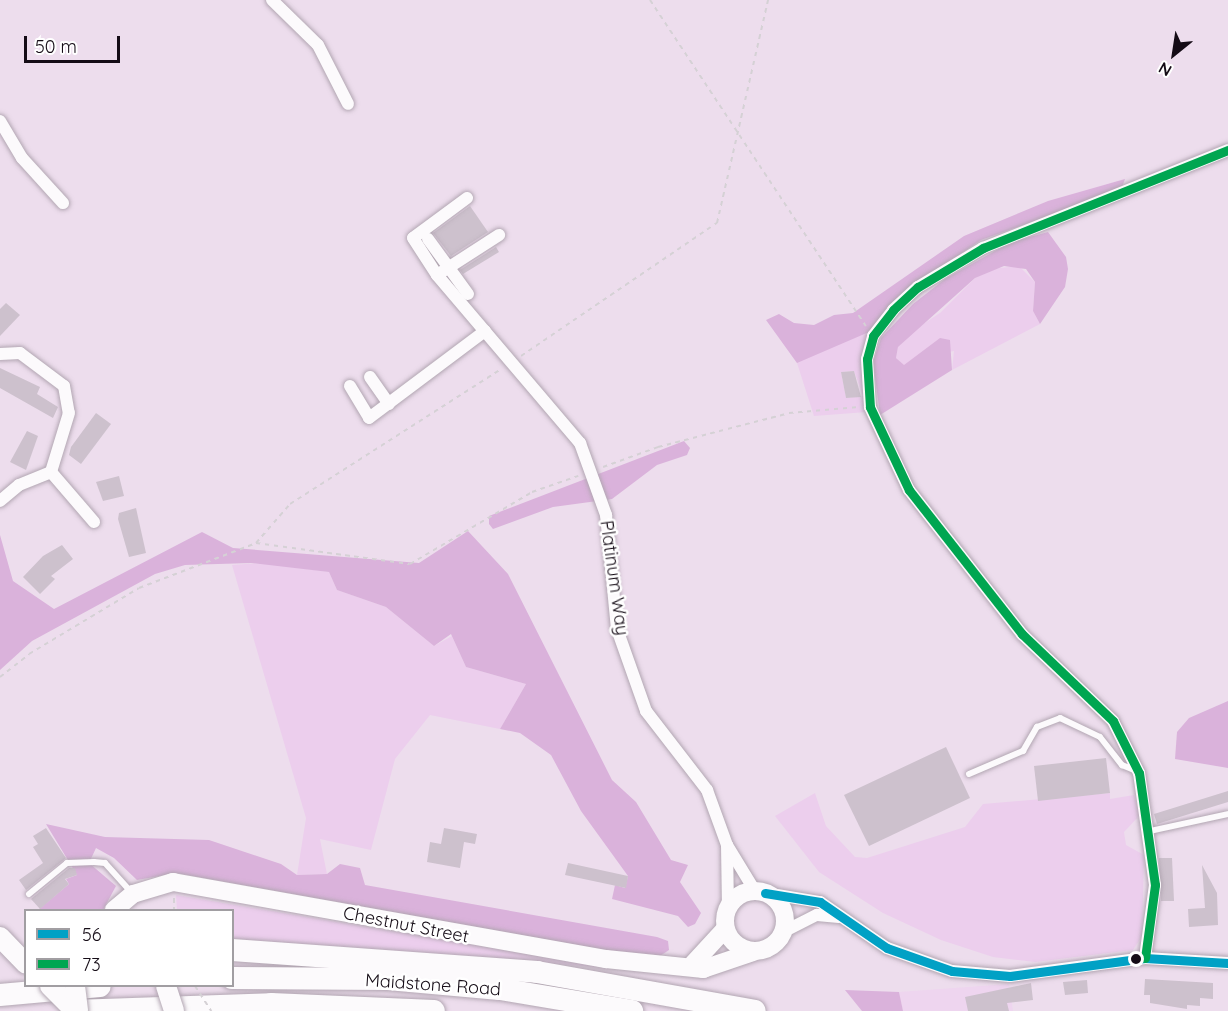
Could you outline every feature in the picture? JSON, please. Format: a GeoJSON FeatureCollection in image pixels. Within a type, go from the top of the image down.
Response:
{"type":"FeatureCollection","features":[{"type":"Feature","properties":{"kind":"highway"},"geometry":{"type":"LineString","coordinates":[[234,950],[537,972],[755,1011]]}},
{"type":"Feature","properties":{"kind":"highway","name":"Maidstone Road"},"geometry":{"type":"LineString","coordinates":[[234,978],[388,979],[500,989],[632,1011]]}},
{"type":"Feature","properties":{"kind":"highway"},"geometry":{"type":"LineString","coordinates":[[0,994],[88,987]]}},
{"type":"Feature","properties":{"kind":"highway","name":"Maidstone Road"},"geometry":{"type":"LineString","coordinates":[[76,1011],[271,1004],[434,1011]]}},
{"type":"Feature","properties":{"kind":"main road"},"geometry":{"type":"LineString","coordinates":[[12,944],[24,961]]}},
{"type":"Feature","properties":{"kind":"main road"},"geometry":{"type":"LineString","coordinates":[[51,987],[76,1011]]}},
{"type":"Feature","properties":{"kind":"main road"},"geometry":{"type":"LineString","coordinates":[[75,987],[76,1011]]}},
{"type":"Feature","properties":{"kind":"main road"},"geometry":{"type":"LineString","coordinates":[[166,987],[174,1011]]}},
{"type":"Feature","properties":{"kind":"street"},"geometry":{"type":"LineString","coordinates":[[272,0],[318,45],[348,104]]}},
{"type":"Feature","properties":{"kind":"street"},"geometry":{"type":"LineString","coordinates":[[0,121],[22,158],[63,203]]}},
{"type":"Feature","properties":{"kind":"street"},"geometry":{"type":"LineString","coordinates":[[1144,957],[1155,885],[1150,831],[1139,773],[1113,721],[1022,634],[909,490],[870,407],[867,359],[873,336],[918,287],[983,248],[1228,150]]}},
{"type":"Feature","properties":{"kind":"street","name":"Platinum Way"},"geometry":{"type":"LineString","coordinates":[[467,198],[412,238],[437,275],[580,443],[606,515],[617,629],[646,711],[707,790],[727,845],[760,892]]}},
{"type":"Feature","properties":{"kind":"street"},"geometry":{"type":"LineString","coordinates":[[437,275],[450,269],[499,235]]}},
{"type":"Feature","properties":{"kind":"street"},"geometry":{"type":"LineString","coordinates":[[428,239],[468,294]]}},
{"type":"Feature","properties":{"kind":"street"},"geometry":{"type":"LineString","coordinates":[[350,386],[369,418],[485,331]]}},
{"type":"Feature","properties":{"kind":"street"},"geometry":{"type":"LineString","coordinates":[[0,354],[20,353],[64,386],[69,413],[51,472]]}},
{"type":"Feature","properties":{"kind":"street"},"geometry":{"type":"LineString","coordinates":[[370,377],[388,404]]}},
{"type":"Feature","properties":{"kind":"street"},"geometry":{"type":"LineString","coordinates":[[0,501],[19,485],[51,472]]}},
{"type":"Feature","properties":{"kind":"street"},"geometry":{"type":"LineString","coordinates":[[51,472],[94,522]]}},
{"type":"Feature","properties":{"kind":"street","name":"Platinum Way"},"geometry":{"type":"LineString","coordinates":[[727,845],[728,907]]}},
{"type":"Feature","properties":{"kind":"street","name":"Chestnut Street"},"geometry":{"type":"LineString","coordinates":[[125,904],[173,882],[443,932],[606,959],[690,967],[726,964],[753,952]]}},
{"type":"Feature","properties":{"kind":"street"},"geometry":{"type":"LineString","coordinates":[[690,967],[725,928],[728,907],[739,895],[760,892],[820,902],[887,948],[951,971],[1010,976],[1144,957],[1228,963]]}},
{"type":"Feature","properties":{"kind":"street"},"geometry":{"type":"LineString","coordinates":[[760,892],[780,904],[783,932]]}},
{"type":"Feature","properties":{"kind":"street"},"geometry":{"type":"LineString","coordinates":[[725,928],[735,945],[753,952],[771,947],[783,932],[817,915],[840,917]]}},
{"type":"Feature","properties":{"kind":"lane"},"geometry":{"type":"LineString","coordinates":[[969,774],[1023,751],[1037,727],[1060,718],[1100,737],[1122,765],[1139,773]]}},
{"type":"Feature","properties":{"kind":"lane"},"geometry":{"type":"LineString","coordinates":[[1150,831],[1228,814]]}},
{"type":"Feature","properties":{"kind":"lane"},"geometry":{"type":"LineString","coordinates":[[29,894],[67,863],[105,863],[125,904]]}},
{"type":"Feature","properties":{"kind":"path"},"geometry":{"type":"LineString","coordinates":[[650,0],[873,336]]}},
{"type":"Feature","properties":{"kind":"path"},"geometry":{"type":"LineString","coordinates":[[519,358],[717,223],[768,0]]}},
{"type":"Feature","properties":{"kind":"path"},"geometry":{"type":"LineString","coordinates":[[0,677],[29,654],[140,588],[256,543],[290,504],[509,364]]}},
{"type":"Feature","properties":{"kind":"path"},"geometry":{"type":"LineString","coordinates":[[592,471],[658,447],[789,413],[870,407]]}},
{"type":"Feature","properties":{"kind":"path"},"geometry":{"type":"LineString","coordinates":[[256,543],[410,564],[532,492],[581,475]]}},
{"type":"Feature","properties":{"kind":"path"},"geometry":{"type":"LineString","coordinates":[[196,987],[211,1011]]}},
{"type":"Feature","properties":{"kind":"shaded area"},"geometry":{"type":"Polygon","coordinates":[[[1125,179],[1121,190],[981,240],[916,284],[869,332],[797,363],[766,320],[779,314],[794,323],[814,325],[834,315],[853,313],[964,236],[1048,201],[1125,179]]]}},
{"type":"Feature","properties":{"kind":"shaded area"},"geometry":{"type":"Polygon","coordinates":[[[1048,232],[1066,257],[1068,269],[1065,287],[1040,324],[1033,311],[1035,282],[1026,269],[1004,266],[975,278],[898,347],[896,358],[904,365],[940,338],[950,340],[952,370],[880,415],[873,362],[881,338],[913,304],[945,279],[1011,242],[1048,232]]]}},
{"type":"Feature","properties":{"kind":"shaded area"},"geometry":{"type":"Polygon","coordinates":[[[1019,266],[1035,282],[1033,311],[1040,324],[952,370],[954,351],[914,358],[904,366],[896,358],[898,347],[917,328],[940,313],[975,278],[991,269],[1019,266]]]}},
{"type":"Feature","properties":{"kind":"shaded area"},"geometry":{"type":"Polygon","coordinates":[[[869,332],[861,363],[867,412],[814,416],[797,363],[780,339],[869,332]],[[854,371],[841,372],[846,398],[863,396],[854,371]]]}},
{"type":"Feature","properties":{"kind":"shaded area"},"geometry":{"type":"Polygon","coordinates":[[[684,441],[690,448],[687,455],[657,465],[612,499],[553,507],[493,529],[489,524],[489,516],[684,441]]]}},
{"type":"Feature","properties":{"kind":"shaded area"},"geometry":{"type":"Polygon","coordinates":[[[468,531],[508,574],[612,780],[636,802],[671,860],[688,865],[680,882],[701,913],[695,924],[688,927],[678,916],[612,899],[615,885],[625,888],[628,876],[581,811],[551,755],[520,733],[500,729],[526,684],[466,667],[451,634],[434,646],[386,607],[337,590],[329,572],[251,563],[185,565],[155,574],[32,641],[0,670],[0,535],[13,581],[54,609],[202,532],[233,548],[419,563],[468,531]]]}},
{"type":"Feature","properties":{"kind":"shaded area"},"geometry":{"type":"Polygon","coordinates":[[[261,563],[329,572],[337,590],[386,607],[434,646],[452,636],[466,667],[526,684],[500,729],[430,715],[395,759],[371,850],[320,839],[327,874],[297,875],[306,818],[232,565],[261,563]]]}},
{"type":"Feature","properties":{"kind":"shaded area"},"geometry":{"type":"Polygon","coordinates":[[[1228,701],[1228,768],[1175,759],[1177,732],[1189,718],[1228,701]]]}},
{"type":"Feature","properties":{"kind":"shaded area"},"geometry":{"type":"Polygon","coordinates":[[[815,793],[826,826],[855,857],[867,858],[965,827],[983,804],[1110,793],[1110,799],[1134,795],[1140,815],[1124,832],[1126,845],[1144,855],[1142,936],[1133,950],[1035,962],[993,957],[941,940],[883,913],[819,872],[775,816],[815,793]]]}},
{"type":"Feature","properties":{"kind":"shaded area"},"geometry":{"type":"Polygon","coordinates":[[[46,824],[105,837],[209,840],[281,864],[297,875],[327,874],[340,864],[360,868],[365,885],[657,937],[668,941],[669,950],[657,958],[626,954],[176,873],[137,880],[114,858],[96,848],[89,863],[116,886],[104,909],[39,909],[69,884],[66,879],[77,875],[46,824]]]}},
{"type":"Feature","properties":{"kind":"shaded area"},"geometry":{"type":"Polygon","coordinates":[[[176,895],[610,968],[234,939],[234,909],[177,909],[176,895]]]}},
{"type":"Feature","properties":{"kind":"shaded area"},"geometry":{"type":"Polygon","coordinates":[[[1009,984],[1013,1011],[903,1011],[899,992],[1009,984]]]}},
{"type":"Feature","properties":{"kind":"shaded area"},"geometry":{"type":"Polygon","coordinates":[[[845,990],[899,992],[903,1011],[862,1011],[845,990]]]}},
{"type":"Feature","properties":{"kind":"building"},"geometry":{"type":"Polygon","coordinates":[[[470,206],[488,232],[451,256],[433,233],[470,206]]]}},
{"type":"Feature","properties":{"kind":"building"},"geometry":{"type":"Polygon","coordinates":[[[496,247],[499,252],[463,274],[460,270],[496,247]]]}},
{"type":"Feature","properties":{"kind":"building"},"geometry":{"type":"Polygon","coordinates":[[[6,303],[20,315],[0,336],[0,309],[6,303]]]}},
{"type":"Feature","properties":{"kind":"building"},"geometry":{"type":"Polygon","coordinates":[[[0,368],[40,387],[37,394],[58,407],[53,418],[0,388],[0,368]]]}},
{"type":"Feature","properties":{"kind":"building"},"geometry":{"type":"Polygon","coordinates":[[[854,371],[861,397],[846,398],[841,372],[854,371]]]}},
{"type":"Feature","properties":{"kind":"building"},"geometry":{"type":"Polygon","coordinates":[[[96,413],[111,424],[81,464],[69,455],[71,447],[96,413]]]}},
{"type":"Feature","properties":{"kind":"building"},"geometry":{"type":"Polygon","coordinates":[[[27,431],[38,436],[26,470],[10,462],[27,431]]]}},
{"type":"Feature","properties":{"kind":"building"},"geometry":{"type":"Polygon","coordinates":[[[119,476],[124,496],[103,501],[96,482],[119,476]]]}},
{"type":"Feature","properties":{"kind":"building"},"geometry":{"type":"Polygon","coordinates":[[[136,508],[146,553],[129,557],[118,519],[119,513],[136,508]]]}},
{"type":"Feature","properties":{"kind":"building"},"geometry":{"type":"Polygon","coordinates":[[[62,545],[73,559],[51,576],[55,579],[40,594],[23,577],[43,556],[62,545]]]}},
{"type":"Feature","properties":{"kind":"building"},"geometry":{"type":"Polygon","coordinates":[[[946,747],[970,798],[869,846],[844,795],[946,747]]]}},
{"type":"Feature","properties":{"kind":"building"},"geometry":{"type":"Polygon","coordinates":[[[1106,758],[1110,793],[1038,801],[1034,766],[1106,758]]]}},
{"type":"Feature","properties":{"kind":"building"},"geometry":{"type":"Polygon","coordinates":[[[1228,791],[1228,802],[1157,824],[1154,814],[1228,791]]]}},
{"type":"Feature","properties":{"kind":"building"},"geometry":{"type":"Polygon","coordinates":[[[46,828],[66,858],[26,890],[19,880],[43,863],[33,847],[38,844],[33,836],[46,828]]]}},
{"type":"Feature","properties":{"kind":"building"},"geometry":{"type":"Polygon","coordinates":[[[444,828],[477,834],[475,844],[464,842],[460,868],[427,862],[430,842],[441,844],[444,828]]]}},
{"type":"Feature","properties":{"kind":"building"},"geometry":{"type":"Polygon","coordinates":[[[1159,858],[1172,858],[1174,901],[1161,901],[1159,858]]]}},
{"type":"Feature","properties":{"kind":"building"},"geometry":{"type":"Polygon","coordinates":[[[568,863],[628,876],[626,888],[565,875],[568,863]]]}},
{"type":"Feature","properties":{"kind":"building"},"geometry":{"type":"Polygon","coordinates":[[[1202,865],[1217,893],[1218,925],[1189,927],[1188,909],[1205,908],[1202,865]]]}},
{"type":"Feature","properties":{"kind":"building"},"geometry":{"type":"Polygon","coordinates":[[[69,868],[75,868],[77,875],[65,879],[69,884],[40,909],[31,899],[69,868]]]}},
{"type":"Feature","properties":{"kind":"building"},"geometry":{"type":"Polygon","coordinates":[[[1145,979],[1213,983],[1213,999],[1200,998],[1200,1006],[1187,1005],[1187,1009],[1150,1003],[1150,995],[1144,995],[1145,979]]]}},
{"type":"Feature","properties":{"kind":"building"},"geometry":{"type":"Polygon","coordinates":[[[1087,980],[1088,993],[1065,995],[1063,982],[1087,980]]]}},
{"type":"Feature","properties":{"kind":"building"},"geometry":{"type":"Polygon","coordinates":[[[1031,983],[1033,1000],[1007,1003],[1009,1011],[968,1011],[965,997],[1031,983]]]}},
{"type":"Feature","properties":{"kind":"transit line","name":"73"},"geometry":{"type":"LineString","coordinates":[[1145,958],[1155,885],[1139,773],[1113,721],[1022,634],[909,490],[870,407],[867,359],[873,336],[893,310],[918,287],[983,248],[1228,150]]}},
{"type":"Feature","properties":{"kind":"transit line","name":"56"},"geometry":{"type":"LineString","coordinates":[[765,893],[820,902],[887,948],[952,971],[1010,976],[1145,958],[1228,963]]}}]}
